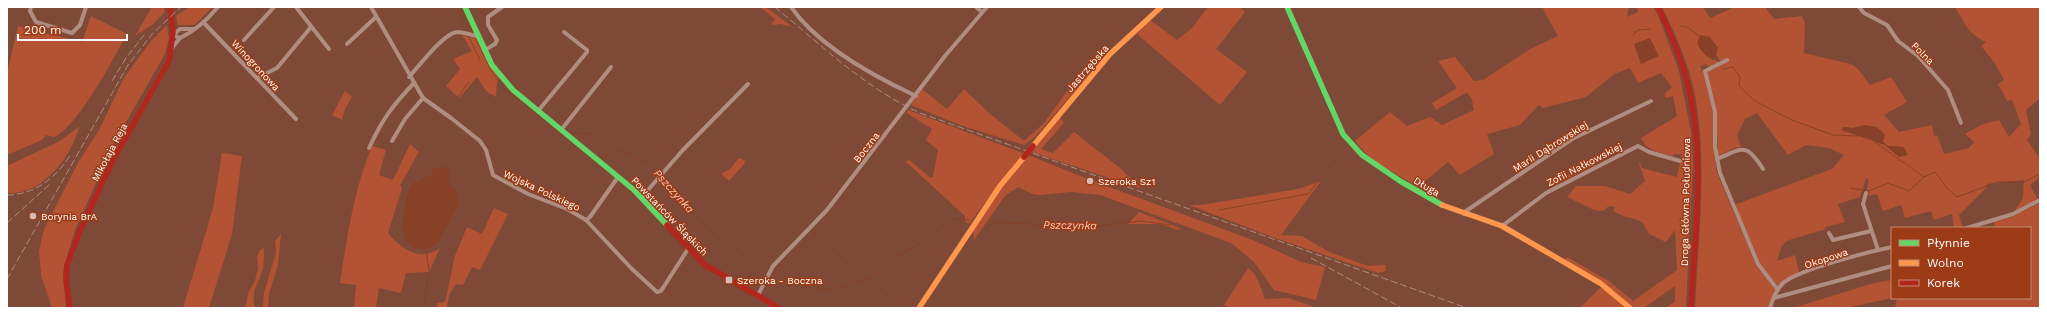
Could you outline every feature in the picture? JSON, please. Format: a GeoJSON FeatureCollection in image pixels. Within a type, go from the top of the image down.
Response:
{"type":"FeatureCollection","features":[{"type":"Feature","properties":{"kind":"street"},"geometry":{"type":"LineString","coordinates":[[31,7],[30,11],[36,22],[72,33],[80,25],[86,7]]}},
{"type":"Feature","properties":{"kind":"street","name":"Mikołaja Reja"},"geometry":{"type":"LineString","coordinates":[[70,308],[65,272],[79,233],[113,160],[169,61],[173,35],[170,7]]}},
{"type":"Feature","properties":{"kind":"street"},"geometry":{"type":"LineString","coordinates":[[172,48],[180,38],[204,23],[218,7]]}},
{"type":"Feature","properties":{"kind":"street"},"geometry":{"type":"LineString","coordinates":[[244,40],[274,7]]}},
{"type":"Feature","properties":{"kind":"street"},"geometry":{"type":"LineString","coordinates":[[296,7],[329,49]]}},
{"type":"Feature","properties":{"kind":"street","name":"Wojska Polskiego"},"geometry":{"type":"LineString","coordinates":[[371,7],[409,77],[423,98],[480,141],[486,150],[492,173],[498,178],[534,197],[567,209],[586,220],[632,269],[657,292],[661,291],[688,249]]}},
{"type":"Feature","properties":{"kind":"street","name":"Powstańców Śląskich"},"geometry":{"type":"LineString","coordinates":[[465,7],[485,50],[501,78],[642,198],[688,249],[705,265],[718,275],[758,295],[779,308]]}},
{"type":"Feature","properties":{"kind":"street"},"geometry":{"type":"LineString","coordinates":[[485,50],[495,44],[497,40],[488,25],[488,17],[502,7]]}},
{"type":"Feature","properties":{"kind":"street"},"geometry":{"type":"LineString","coordinates":[[790,7],[812,31],[851,61],[876,77],[916,96]]}},
{"type":"Feature","properties":{"kind":"street"},"geometry":{"type":"LineString","coordinates":[[976,7],[982,12]]}},
{"type":"Feature","properties":{"kind":"street","name":"Boczna"},"geometry":{"type":"LineString","coordinates":[[758,295],[773,266],[826,210],[986,7]]}},
{"type":"Feature","properties":{"kind":"street","name":"Jastrzębska"},"geometry":{"type":"LineString","coordinates":[[919,308],[1000,186],[1110,54],[1161,7]]}},
{"type":"Feature","properties":{"kind":"street","name":"Długa"},"geometry":{"type":"LineString","coordinates":[[1287,7],[1343,134],[1362,155],[1400,181],[1446,207],[1502,226],[1600,283],[1630,308]]}},
{"type":"Feature","properties":{"kind":"street","name":"Droga Główna Południowa"},"geometry":{"type":"LineString","coordinates":[[1658,7],[1682,64],[1690,95],[1695,130],[1696,186],[1691,308]]}},
{"type":"Feature","properties":{"kind":"street","name":"Polna"},"geometry":{"type":"LineString","coordinates":[[1859,7],[1864,13],[1887,26],[1898,41],[1918,56],[1948,90],[1961,123]]}},
{"type":"Feature","properties":{"kind":"street"},"geometry":{"type":"LineString","coordinates":[[347,44],[376,17]]}},
{"type":"Feature","properties":{"kind":"street","name":"Winogronowa"},"geometry":{"type":"LineString","coordinates":[[204,23],[296,119]]}},
{"type":"Feature","properties":{"kind":"street"},"geometry":{"type":"LineString","coordinates":[[172,24],[180,29],[195,29]]}},
{"type":"Feature","properties":{"kind":"street"},"geometry":{"type":"LineString","coordinates":[[257,78],[277,68],[311,27]]}},
{"type":"Feature","properties":{"kind":"street"},"geometry":{"type":"LineString","coordinates":[[180,29],[173,35],[180,38]]}},
{"type":"Feature","properties":{"kind":"street"},"geometry":{"type":"LineString","coordinates":[[409,77],[445,39],[452,34],[462,32],[479,37]]}},
{"type":"Feature","properties":{"kind":"street"},"geometry":{"type":"LineString","coordinates":[[538,111],[587,52],[564,32]]}},
{"type":"Feature","properties":{"kind":"street"},"geometry":{"type":"LineString","coordinates":[[1727,60],[1706,71],[1715,112],[1717,159],[1720,174],[1758,264],[1778,290]]}},
{"type":"Feature","properties":{"kind":"street"},"geometry":{"type":"LineString","coordinates":[[561,130],[611,67]]}},
{"type":"Feature","properties":{"kind":"street"},"geometry":{"type":"LineString","coordinates":[[369,148],[381,122],[390,109],[414,83]]}},
{"type":"Feature","properties":{"kind":"street"},"geometry":{"type":"LineString","coordinates":[[642,198],[699,132],[748,84]]}},
{"type":"Feature","properties":{"kind":"street"},"geometry":{"type":"LineString","coordinates":[[392,141],[405,119],[423,98]]}},
{"type":"Feature","properties":{"kind":"street","name":"Marii Dąbrowskiej"},"geometry":{"type":"LineString","coordinates":[[1464,214],[1466,211],[1572,139],[1651,101]]}},
{"type":"Feature","properties":{"kind":"street","name":"Zofii Nałkowskiej"},"geometry":{"type":"LineString","coordinates":[[1502,226],[1546,193],[1638,146],[1649,152],[1680,161]]}},
{"type":"Feature","properties":{"kind":"street"},"geometry":{"type":"LineString","coordinates":[[1717,159],[1740,149],[1748,150],[1752,152],[1763,169]]}},
{"type":"Feature","properties":{"kind":"street"},"geometry":{"type":"LineString","coordinates":[[586,220],[590,217],[618,177]]}},
{"type":"Feature","properties":{"kind":"street"},"geometry":{"type":"LineString","coordinates":[[1866,193],[1863,204],[1878,250]]}},
{"type":"Feature","properties":{"kind":"street"},"geometry":{"type":"LineString","coordinates":[[1970,227],[2013,214],[2040,200]]}},
{"type":"Feature","properties":{"kind":"street"},"geometry":{"type":"LineString","coordinates":[[1829,233],[1833,240],[1871,231]]}},
{"type":"Feature","properties":{"kind":"street","name":"Okopowa"},"geometry":{"type":"LineString","coordinates":[[1770,308],[1782,284],[1796,276],[1822,266],[1891,247]]}},
{"type":"Feature","properties":{"kind":"street"},"geometry":{"type":"LineString","coordinates":[[1774,298],[1891,266]]}},
{"type":"Feature","properties":{"kind":"shaded area"},"geometry":{"type":"Polygon","coordinates":[[[152,7],[164,7],[165,12],[152,25],[135,36],[152,7]]]}},
{"type":"Feature","properties":{"kind":"shaded area"},"geometry":{"type":"Polygon","coordinates":[[[190,7],[212,7],[195,25],[178,25],[176,16],[190,7]]]}},
{"type":"Feature","properties":{"kind":"shaded area"},"geometry":{"type":"Polygon","coordinates":[[[760,7],[766,7],[792,27],[781,24],[771,25],[775,19],[760,7]]]}},
{"type":"Feature","properties":{"kind":"shaded area"},"geometry":{"type":"Polygon","coordinates":[[[1208,7],[1240,7],[1245,12],[1216,49],[1247,72],[1220,105],[1137,34],[1150,20],[1177,40],[1192,28],[1208,7]]]}},
{"type":"Feature","properties":{"kind":"shaded area"},"geometry":{"type":"Polygon","coordinates":[[[1542,7],[1629,7],[1627,17],[1638,12],[1636,7],[1653,7],[1658,15],[1679,71],[1691,132],[1693,164],[1686,308],[1665,308],[1675,301],[1675,286],[1644,308],[1634,308],[1596,277],[1565,260],[1567,257],[1609,281],[1633,301],[1677,270],[1675,230],[1666,242],[1649,234],[1643,223],[1638,220],[1623,216],[1613,211],[1615,207],[1609,206],[1603,211],[1594,210],[1567,197],[1576,186],[1605,186],[1630,194],[1645,181],[1639,164],[1640,163],[1642,168],[1677,177],[1682,154],[1674,154],[1672,156],[1654,150],[1647,146],[1641,138],[1677,116],[1673,96],[1666,98],[1664,94],[1672,87],[1661,73],[1638,83],[1630,68],[1614,74],[1586,97],[1543,108],[1539,105],[1520,125],[1487,134],[1494,154],[1460,175],[1448,162],[1418,187],[1371,159],[1355,141],[1390,112],[1407,126],[1430,117],[1442,125],[1474,110],[1472,100],[1467,92],[1436,110],[1432,103],[1457,88],[1438,61],[1455,57],[1474,81],[1483,80],[1530,49],[1558,36],[1542,7]]]}},
{"type":"Feature","properties":{"kind":"shaded area"},"geometry":{"type":"Polygon","coordinates":[[[1662,7],[1703,7],[1710,18],[1735,7],[1765,7],[1774,19],[1802,16],[1805,23],[1804,53],[1851,64],[1858,69],[1870,85],[1891,77],[1907,102],[1884,115],[1899,132],[1932,125],[1934,136],[1937,135],[1944,154],[1969,148],[1974,142],[1965,134],[1983,124],[1999,120],[2009,137],[2021,124],[2012,100],[2007,101],[1998,84],[2004,80],[1995,63],[1981,46],[1986,42],[1970,31],[1955,7],[2040,7],[2040,98],[2026,110],[2031,134],[2027,140],[2040,159],[2040,177],[2030,185],[2038,200],[2014,212],[2023,198],[2024,180],[1987,184],[1987,187],[1959,215],[1962,226],[1964,227],[1954,227],[1952,214],[1934,220],[1931,211],[1905,218],[1901,205],[1883,211],[1877,194],[1869,196],[1867,189],[1869,180],[1866,178],[1860,197],[1838,204],[1845,222],[1825,227],[1826,229],[1789,240],[1782,245],[1777,261],[1795,255],[1799,272],[1784,280],[1778,286],[1760,264],[1734,205],[1832,169],[1844,155],[1829,148],[1806,145],[1788,155],[1757,113],[1745,119],[1737,135],[1741,147],[1734,148],[1718,156],[1716,108],[1707,72],[1722,64],[1716,54],[1718,48],[1699,47],[1707,56],[1719,62],[1708,67],[1706,64],[1700,66],[1704,74],[1713,113],[1713,144],[1717,173],[1756,265],[1775,290],[1768,308],[1695,308],[1701,201],[1701,148],[1695,95],[1682,50],[1662,7]],[[1844,127],[1842,130],[1885,145],[1899,157],[1904,147],[1888,146],[1883,142],[1852,128],[1844,127]]]}},
{"type":"Feature","properties":{"kind":"shaded area"},"geometry":{"type":"Polygon","coordinates":[[[91,16],[127,34],[104,75],[84,107],[63,131],[54,137],[46,135],[42,140],[7,155],[7,73],[18,26],[82,42],[91,16]]]}},
{"type":"Feature","properties":{"kind":"shaded area"},"geometry":{"type":"Polygon","coordinates":[[[167,25],[169,39],[165,54],[113,145],[75,230],[64,266],[63,276],[66,308],[52,308],[41,275],[39,251],[44,229],[79,161],[99,130],[124,78],[151,41],[167,25]]]}},
{"type":"Feature","properties":{"kind":"shaded area"},"geometry":{"type":"Polygon","coordinates":[[[462,35],[477,39],[499,79],[497,82],[496,97],[486,91],[477,77],[459,98],[446,86],[460,69],[453,59],[472,51],[462,35]]]}},
{"type":"Feature","properties":{"kind":"shaded area"},"geometry":{"type":"Polygon","coordinates":[[[1700,35],[1710,37],[1718,48],[1714,60],[1704,54],[1700,49],[1698,42],[1700,35]]]}},
{"type":"Feature","properties":{"kind":"shaded area"},"geometry":{"type":"Polygon","coordinates":[[[1650,38],[1659,56],[1641,64],[1634,44],[1650,38]]]}},
{"type":"Feature","properties":{"kind":"shaded area"},"geometry":{"type":"Polygon","coordinates":[[[1090,71],[1090,73],[1036,136],[1024,145],[960,125],[911,105],[922,89],[947,109],[964,89],[989,113],[1024,141],[1043,124],[1071,86],[1074,87],[1090,71]]]}},
{"type":"Feature","properties":{"kind":"shaded area"},"geometry":{"type":"Polygon","coordinates":[[[345,91],[352,97],[345,109],[342,120],[332,115],[345,91]]]}},
{"type":"Feature","properties":{"kind":"shaded area"},"geometry":{"type":"Polygon","coordinates":[[[908,110],[1023,153],[969,224],[965,221],[965,216],[906,162],[908,159],[931,178],[933,176],[938,150],[926,140],[932,129],[907,113],[908,110]]]}},
{"type":"Feature","properties":{"kind":"shaded area"},"geometry":{"type":"Polygon","coordinates":[[[1060,117],[1064,123],[1041,149],[1053,153],[1074,132],[1120,168],[1142,189],[1032,152],[1060,117]]]}},
{"type":"Feature","properties":{"kind":"shaded area"},"geometry":{"type":"Polygon","coordinates":[[[1865,125],[1877,127],[1885,135],[1883,142],[1888,146],[1904,147],[1908,155],[1899,157],[1885,145],[1841,130],[1844,127],[1852,128],[1865,125]]]}},
{"type":"Feature","properties":{"kind":"shaded area"},"geometry":{"type":"Polygon","coordinates":[[[79,127],[69,150],[62,162],[53,172],[32,188],[20,192],[7,193],[7,166],[58,142],[79,127]]]}},
{"type":"Feature","properties":{"kind":"shaded area"},"geometry":{"type":"Polygon","coordinates":[[[410,144],[419,152],[400,185],[402,188],[388,233],[405,249],[418,254],[433,252],[440,248],[429,272],[406,273],[401,293],[379,288],[376,308],[354,308],[356,285],[340,283],[345,248],[360,179],[372,146],[386,150],[379,175],[393,180],[410,144]]]}},
{"type":"Feature","properties":{"kind":"shaded area"},"geometry":{"type":"Polygon","coordinates":[[[222,153],[242,156],[232,234],[209,308],[183,308],[213,208],[222,153]]]}},
{"type":"Feature","properties":{"kind":"shaded area"},"geometry":{"type":"Polygon","coordinates":[[[1028,155],[1088,179],[1086,183],[1091,185],[1093,181],[1253,240],[1301,262],[1325,267],[1316,300],[1274,290],[1254,262],[1231,243],[1100,195],[1071,192],[1040,195],[1032,194],[1018,187],[1005,196],[974,240],[973,229],[1028,155]]]}},
{"type":"Feature","properties":{"kind":"shaded area"},"geometry":{"type":"Polygon","coordinates":[[[739,158],[744,160],[745,163],[729,181],[721,174],[730,169],[739,158]]]}},
{"type":"Feature","properties":{"kind":"shaded area"},"geometry":{"type":"Polygon","coordinates":[[[1592,159],[1595,165],[1552,186],[1592,159]]]}},
{"type":"Feature","properties":{"kind":"shaded area"},"geometry":{"type":"Polygon","coordinates":[[[447,167],[450,174],[448,183],[456,191],[459,204],[437,244],[426,249],[415,248],[407,242],[402,228],[405,204],[409,190],[413,183],[432,175],[434,168],[447,167]]]}},
{"type":"Feature","properties":{"kind":"shaded area"},"geometry":{"type":"Polygon","coordinates":[[[1321,181],[1281,235],[1302,236],[1329,252],[1368,266],[1386,265],[1385,271],[1378,273],[1278,239],[1189,205],[1201,205],[1298,189],[1321,181]]]}},
{"type":"Feature","properties":{"kind":"shaded area"},"geometry":{"type":"Polygon","coordinates":[[[2040,203],[2040,308],[1895,308],[1897,299],[2031,299],[2031,227],[1995,227],[1994,222],[2012,217],[2040,203]]]}},
{"type":"Feature","properties":{"kind":"shaded area"},"geometry":{"type":"Polygon","coordinates":[[[494,208],[508,214],[480,270],[472,267],[463,285],[456,284],[449,295],[447,308],[437,308],[437,303],[445,302],[455,256],[467,227],[482,234],[494,208]]]}},
{"type":"Feature","properties":{"kind":"shaded area"},"geometry":{"type":"Polygon","coordinates":[[[1139,212],[1180,228],[1179,230],[1161,224],[1128,224],[1139,212]]]}},
{"type":"Feature","properties":{"kind":"shaded area"},"geometry":{"type":"Polygon","coordinates":[[[281,234],[278,265],[269,294],[268,308],[263,308],[264,293],[276,252],[275,241],[281,234]]]}},
{"type":"Feature","properties":{"kind":"shaded area"},"geometry":{"type":"Polygon","coordinates":[[[264,248],[263,268],[254,292],[255,308],[245,308],[249,291],[255,281],[258,268],[257,256],[260,250],[264,248]]]}},
{"type":"Feature","properties":{"kind":"shaded area"},"geometry":{"type":"Polygon","coordinates":[[[1248,268],[1257,278],[1265,299],[1289,298],[1317,308],[1228,308],[1224,305],[1248,268]]]}},
{"type":"Feature","properties":{"kind":"shaded area"},"geometry":{"type":"Polygon","coordinates":[[[1891,280],[1891,298],[1846,308],[1793,308],[1874,283],[1891,280]]]}},
{"type":"Feature","properties":{"kind":"shaded area"},"geometry":{"type":"Polygon","coordinates":[[[1600,288],[1604,289],[1628,308],[1580,308],[1600,288]]]}},
{"type":"Feature","properties":{"kind":"waterway","name":"Pszczynka"},"geometry":{"type":"LineString","coordinates":[[457,7],[468,32]]}},
{"type":"Feature","properties":{"kind":"waterway","name":"Pszczynka"},"geometry":{"type":"LineString","coordinates":[[461,7],[472,33]]}},
{"type":"Feature","properties":{"kind":"waterway"},"geometry":{"type":"LineString","coordinates":[[1681,26],[1687,27],[1699,36]]}},
{"type":"Feature","properties":{"kind":"waterway"},"geometry":{"type":"LineString","coordinates":[[1633,35],[1638,30],[1650,29]]}},
{"type":"Feature","properties":{"kind":"waterway"},"geometry":{"type":"LineString","coordinates":[[469,37],[480,60]]}},
{"type":"Feature","properties":{"kind":"waterway","name":"Pszczynka"},"geometry":{"type":"LineString","coordinates":[[476,39],[491,71],[503,87],[607,172]]}},
{"type":"Feature","properties":{"kind":"waterway"},"geometry":{"type":"LineString","coordinates":[[1723,69],[1733,67],[1740,77],[1739,86],[1755,101],[1792,120],[1833,135],[1857,136]]}},
{"type":"Feature","properties":{"kind":"waterway"},"geometry":{"type":"LineString","coordinates":[[458,97],[469,82]]}},
{"type":"Feature","properties":{"kind":"waterway","name":"Pszczynka"},"geometry":{"type":"LineString","coordinates":[[572,133],[593,134],[610,147],[647,162],[658,175]]}},
{"type":"Feature","properties":{"kind":"waterway"},"geometry":{"type":"LineString","coordinates":[[1876,143],[1924,177],[1935,172],[1947,188],[1957,197],[1998,182],[2024,182],[2040,174]]}},
{"type":"Feature","properties":{"kind":"waterway"},"geometry":{"type":"LineString","coordinates":[[1219,210],[1308,194],[1340,154]]}},
{"type":"Feature","properties":{"kind":"waterway","name":"Pszczynka"},"geometry":{"type":"LineString","coordinates":[[660,177],[678,194],[712,233],[766,270]]}},
{"type":"Feature","properties":{"kind":"waterway"},"geometry":{"type":"LineString","coordinates":[[1851,188],[1868,191],[1888,183],[1909,191],[1924,177]]}},
{"type":"Feature","properties":{"kind":"waterway"},"geometry":{"type":"LineString","coordinates":[[620,182],[645,205]]}},
{"type":"Feature","properties":{"kind":"waterway","name":"Pszczynka"},"geometry":{"type":"LineString","coordinates":[[771,272],[816,290],[833,289],[869,278],[883,264],[914,247],[952,219],[969,220]]}},
{"type":"Feature","properties":{"kind":"waterway","name":"Pszczynka"},"geometry":{"type":"LineString","coordinates":[[992,222],[1089,227],[1141,221],[1171,225]]}},
{"type":"Feature","properties":{"kind":"waterway"},"geometry":{"type":"LineString","coordinates":[[665,226],[685,250]]}},
{"type":"Feature","properties":{"kind":"waterway"},"geometry":{"type":"LineString","coordinates":[[811,231],[867,279],[905,308]]}},
{"type":"Feature","properties":{"kind":"waterway"},"geometry":{"type":"LineString","coordinates":[[423,308],[429,271],[426,249]]}},
{"type":"Feature","properties":{"kind":"waterway"},"geometry":{"type":"LineString","coordinates":[[687,253],[695,262]]}},
{"type":"Feature","properties":{"kind":"waterway"},"geometry":{"type":"LineString","coordinates":[[699,265],[705,270]]}},
{"type":"Feature","properties":{"kind":"waterway"},"geometry":{"type":"LineString","coordinates":[[721,280],[755,297]]}},
{"type":"Feature","properties":{"kind":"railway"},"geometry":{"type":"LineString","coordinates":[[7,279],[128,65],[153,33],[181,7]]}},
{"type":"Feature","properties":{"kind":"railway"},"geometry":{"type":"LineString","coordinates":[[775,7],[844,65],[881,91],[920,113],[1467,308]]}},
{"type":"Feature","properties":{"kind":"railway"},"geometry":{"type":"LineString","coordinates":[[112,81],[126,58],[144,35]]}},
{"type":"Feature","properties":{"kind":"railway"},"geometry":{"type":"LineString","coordinates":[[7,195],[27,192],[44,183],[59,170],[71,154]]}},
{"type":"Feature","properties":{"kind":"railway"},"geometry":{"type":"LineString","coordinates":[[7,223],[50,184]]}},
{"type":"Feature","properties":{"kind":"railway"},"geometry":{"type":"LineString","coordinates":[[1311,258],[1402,308]]}},
{"type":"Feature","properties":{"kind":"traffic: fast"},"geometry":{"type":"LineString","coordinates":[[465,7],[492,65],[513,90],[634,190],[667,225]]}},
{"type":"Feature","properties":{"kind":"traffic: fast"},"geometry":{"type":"LineString","coordinates":[[1287,7],[1343,134],[1362,155],[1400,181],[1442,205]]}},
{"type":"Feature","properties":{"kind":"traffic: slow"},"geometry":{"type":"LineString","coordinates":[[1033,146],[1110,54],[1161,7]]}},
{"type":"Feature","properties":{"kind":"traffic: slow"},"geometry":{"type":"LineString","coordinates":[[919,308],[1000,186],[1024,157]]}},
{"type":"Feature","properties":{"kind":"traffic: slow"},"geometry":{"type":"LineString","coordinates":[[1442,205],[1502,226],[1600,283],[1630,308]]}},
{"type":"Feature","properties":{"kind":"traffic: jam"},"geometry":{"type":"LineString","coordinates":[[70,308],[66,279],[67,265],[79,233],[113,160],[169,61],[173,32],[170,7]]}},
{"type":"Feature","properties":{"kind":"traffic: jam"},"geometry":{"type":"LineString","coordinates":[[1658,7],[1667,25],[1684,71],[1693,109],[1698,165],[1698,194],[1691,308]]}},
{"type":"Feature","properties":{"kind":"traffic: jam"},"geometry":{"type":"LineString","coordinates":[[1024,157],[1033,146]]}},
{"type":"Feature","properties":{"kind":"traffic: jam"},"geometry":{"type":"LineString","coordinates":[[667,225],[705,265],[779,308]]}},
{"type":"Feature","properties":{"kind":"place","name":"Szeroka Sz1"},"geometry":{"type":"Point","coordinates":[1090,181]}},
{"type":"Feature","properties":{"kind":"place","name":"Borynia BrA"},"geometry":{"type":"Point","coordinates":[33,216]}},
{"type":"Feature","properties":{"kind":"place","name":"Szeroka - Boczna"},"geometry":{"type":"Point","coordinates":[729,280]}}]}
